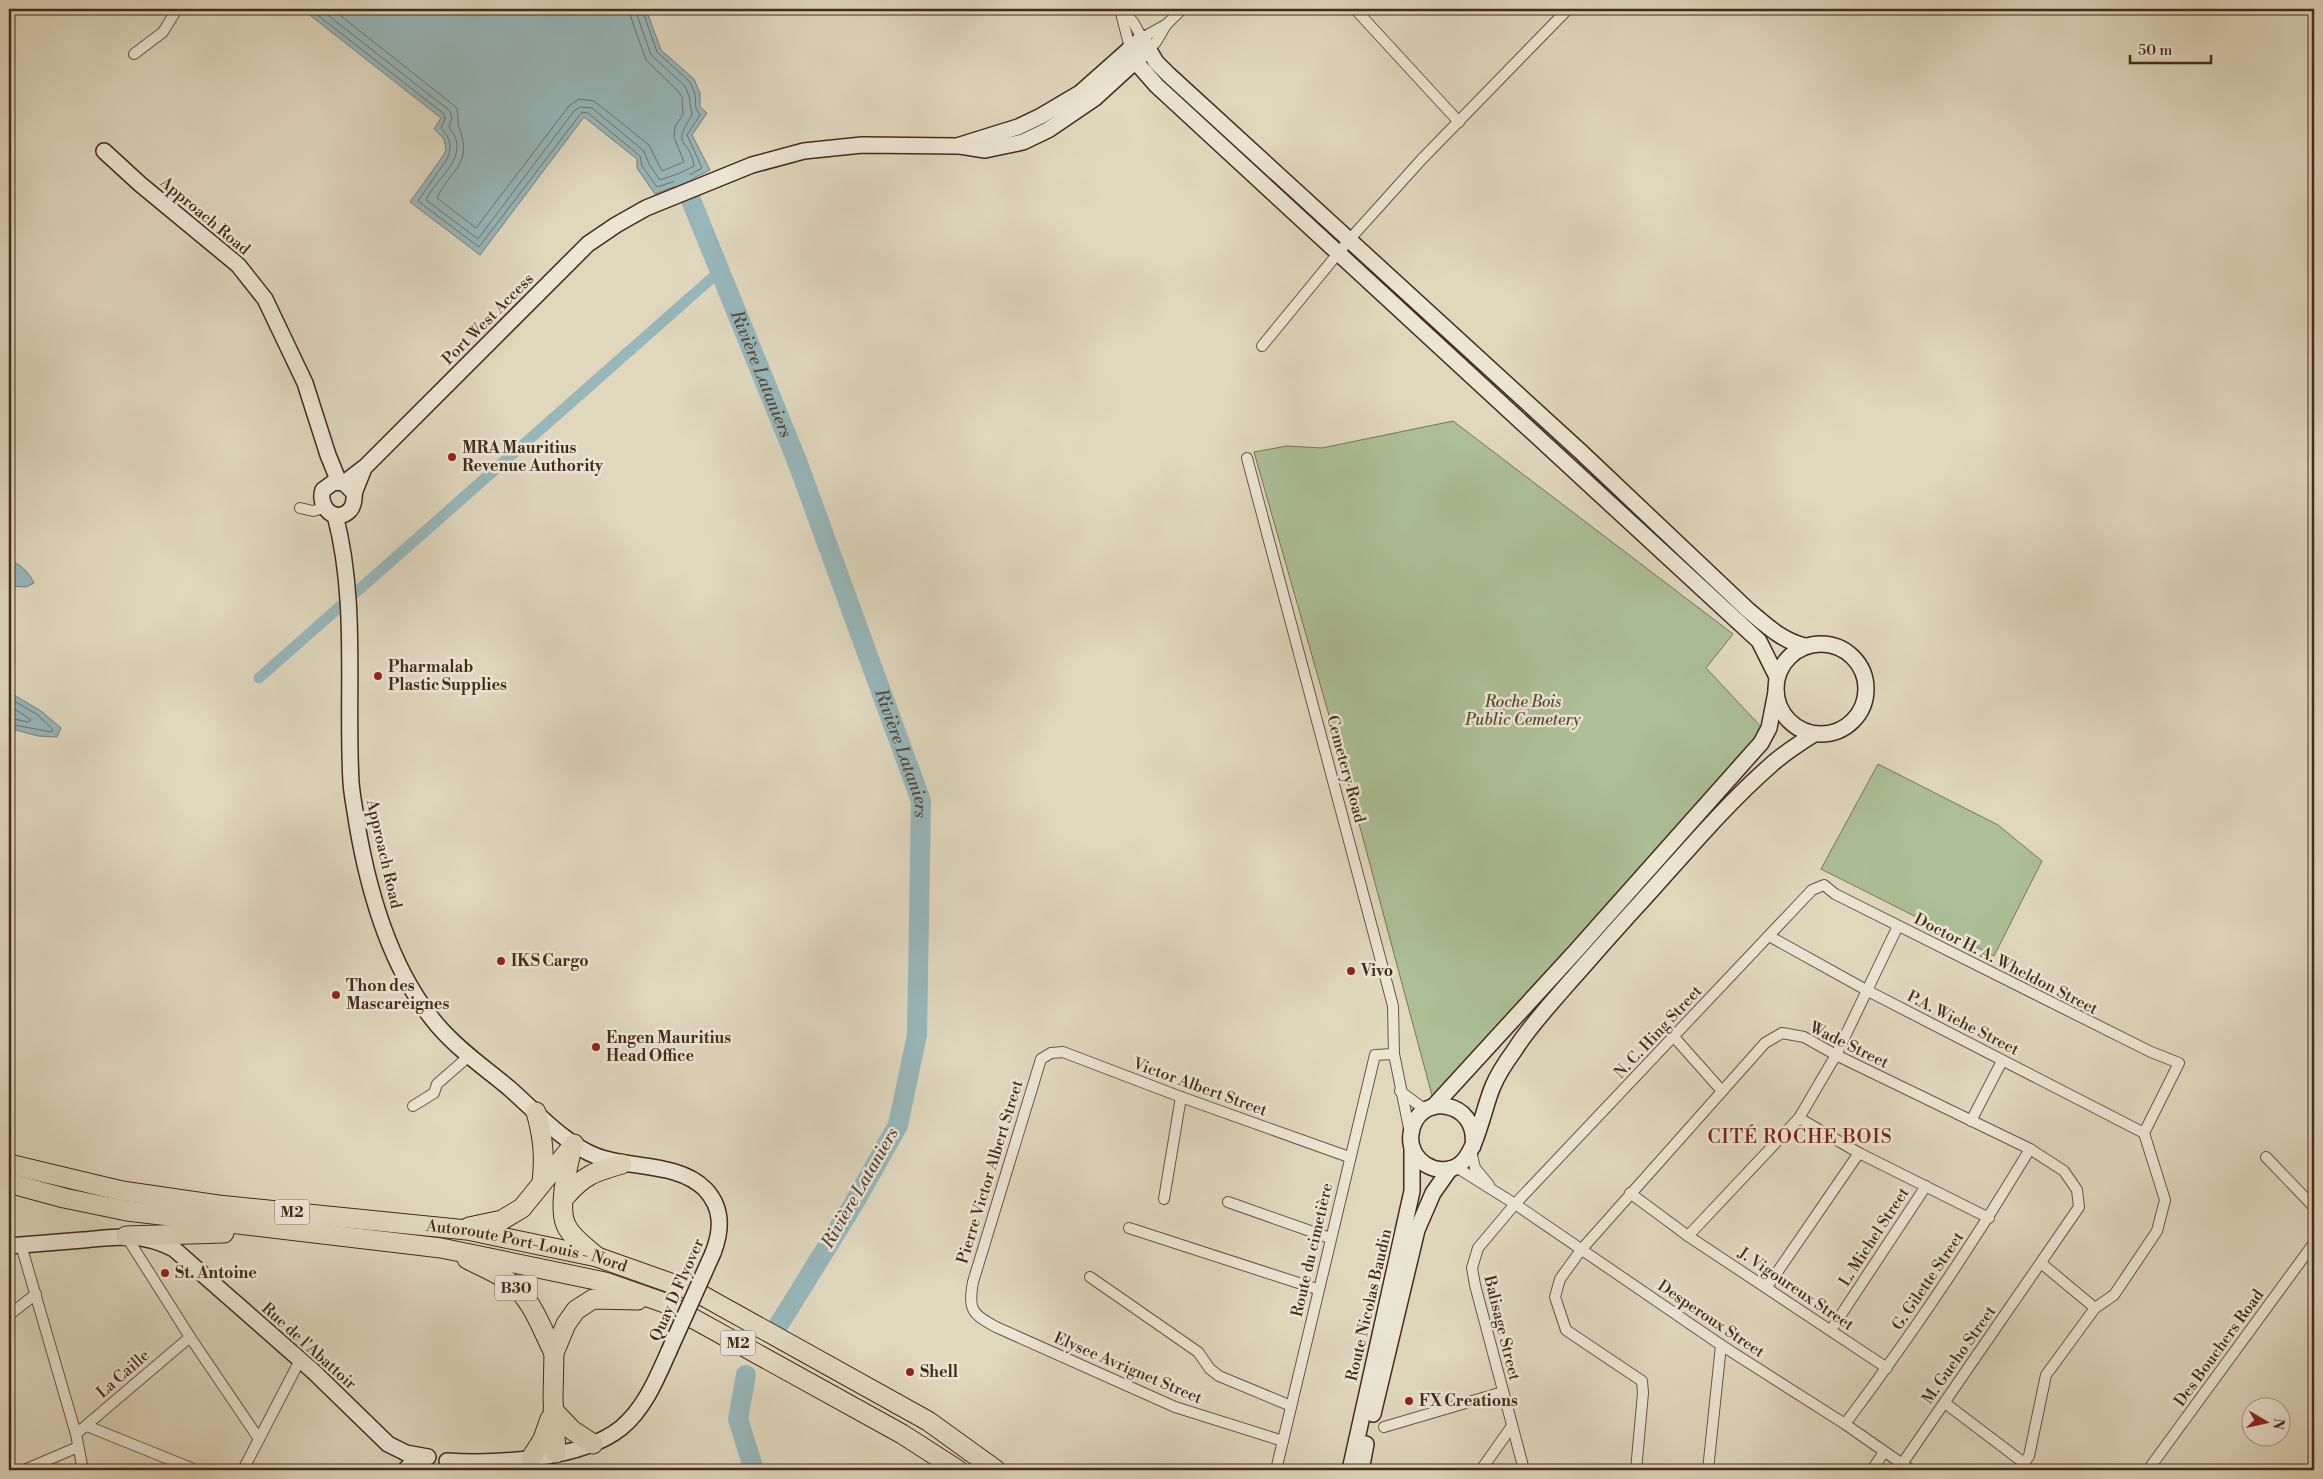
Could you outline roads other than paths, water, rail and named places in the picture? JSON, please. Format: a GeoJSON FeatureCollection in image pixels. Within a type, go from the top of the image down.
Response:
{"type":"FeatureCollection","features":[{"type":"Feature","properties":{"kind":"highway"},"geometry":{"type":"LineString","coordinates":[[536,1112],[543,1135],[542,1182]]}},
{"type":"Feature","properties":{"kind":"highway"},"geometry":{"type":"LineString","coordinates":[[460,1229],[502,1220],[522,1208],[574,1144]]}},
{"type":"Feature","properties":{"kind":"highway"},"geometry":{"type":"LineString","coordinates":[[574,1144],[566,1169],[565,1225],[597,1257]]}},
{"type":"Feature","properties":{"kind":"highway","name":"Autoroute Port-Louis - Nord"},"geometry":{"type":"LineString","coordinates":[[9,1164],[122,1191],[218,1205],[460,1229],[597,1257],[696,1292],[928,1421],[996,1470]]}},
{"type":"Feature","properties":{"kind":"highway"},"geometry":{"type":"LineString","coordinates":[[565,1197],[579,1180],[592,1172],[622,1164]]}},
{"type":"Feature","properties":{"kind":"highway","name":"Autoroute Port-Louis - Nord"},"geometry":{"type":"LineString","coordinates":[[9,1183],[64,1198],[127,1210],[450,1250],[605,1282],[665,1303],[902,1434],[958,1470]]}},
{"type":"Feature","properties":{"kind":"highway"},"geometry":{"type":"LineString","coordinates":[[126,1236],[172,1233],[326,1234]]}},
{"type":"Feature","properties":{"kind":"highway","name":"B30"},"geometry":{"type":"LineString","coordinates":[[450,1250],[508,1281],[518,1290],[540,1322],[554,1354]]}},
{"type":"Feature","properties":{"kind":"highway"},"geometry":{"type":"LineString","coordinates":[[556,1454],[553,1410],[554,1354],[570,1317],[576,1310],[593,1300],[624,1299],[665,1303]]}},
{"type":"Feature","properties":{"kind":"highway"},"geometry":{"type":"LineString","coordinates":[[553,1410],[572,1430],[593,1444]]}},
{"type":"Feature","properties":{"kind":"highway"},"geometry":{"type":"LineString","coordinates":[[530,1459],[543,1439],[553,1410]]}},
{"type":"Feature","properties":{"kind":"main road","name":"Port West Access"},"geometry":{"type":"LineString","coordinates":[[340,486],[365,467],[588,244],[646,208],[738,170],[804,151],[862,145],[957,146],[985,150],[1023,142],[1048,130],[1095,98],[1133,54],[1146,44]]}},
{"type":"Feature","properties":{"kind":"main road"},"geometry":{"type":"LineString","coordinates":[[1146,44],[1156,62],[1169,75],[1574,446],[1748,610],[1774,632],[1805,646]]}},
{"type":"Feature","properties":{"kind":"main road"},"geometry":{"type":"LineString","coordinates":[[1133,54],[1157,86],[1758,641],[1776,684],[1779,706],[1786,718],[1798,728],[1814,734],[1826,734],[1840,730],[1853,721],[1862,708],[1866,694],[1865,678],[1859,664],[1849,652],[1835,645],[1820,643],[1805,646],[1793,653],[1783,664],[1776,684],[1769,728],[1755,749],[1575,952],[1430,1108],[1419,1116],[1413,1125],[1411,1141],[1416,1156],[1424,1164],[1433,1168],[1453,1168],[1469,1156],[1483,1111],[1494,1084],[1536,1020],[1721,815],[1771,764],[1814,734]]}},
{"type":"Feature","properties":{"kind":"main road","name":"Approach Road"},"geometry":{"type":"LineString","coordinates":[[104,151],[140,184],[238,265],[265,299],[305,384],[328,456],[340,486]]}},
{"type":"Feature","properties":{"kind":"main road"},"geometry":{"type":"LineString","coordinates":[[340,486],[354,502],[336,511],[322,495],[340,486]]}},
{"type":"Feature","properties":{"kind":"main road","name":"Approach Road"},"geometry":{"type":"LineString","coordinates":[[336,511],[344,545],[348,615],[351,785],[360,839],[375,905],[392,947],[419,1001],[443,1032],[468,1057],[536,1112]]}},
{"type":"Feature","properties":{"kind":"main road"},"geometry":{"type":"LineString","coordinates":[[1430,1108],[1449,1106],[1459,1110],[1467,1118],[1473,1131],[1472,1149]]}},
{"type":"Feature","properties":{"kind":"main road","name":"Quay D Flyover"},"geometry":{"type":"LineString","coordinates":[[451,1466],[530,1459],[556,1454],[593,1444],[621,1428],[640,1407],[655,1382],[699,1289],[720,1234],[721,1224],[716,1203],[704,1188],[687,1178],[667,1170],[622,1164],[594,1156],[574,1144],[536,1112]]}},
{"type":"Feature","properties":{"kind":"main road","name":"Route Nicolas Baudin"},"geometry":{"type":"LineString","coordinates":[[1350,1470],[1412,1191],[1411,1141]]}},
{"type":"Feature","properties":{"kind":"main road","name":"Route Nicolas Baudin"},"geometry":{"type":"LineString","coordinates":[[1360,1470],[1417,1230],[1433,1193],[1453,1168]]}},
{"type":"Feature","properties":{"kind":"main road","name":"Rue de l'Abattoir"},"geometry":{"type":"LineString","coordinates":[[15,1245],[126,1236],[153,1240],[174,1249],[300,1360],[388,1444],[406,1453],[428,1457],[451,1466]]}},
{"type":"Feature","properties":{"kind":"main road","name":"Rue de l'Abattoir"},"geometry":{"type":"LineString","coordinates":[[388,1444],[399,1470]]}},
{"type":"Feature","properties":{"kind":"main road"},"geometry":{"type":"LineString","coordinates":[[405,1470],[412,1463],[428,1457]]}},
{"type":"Feature","properties":{"kind":"main road"},"geometry":{"type":"LineString","coordinates":[[511,1470],[530,1459]]}},
{"type":"Feature","properties":{"kind":"street"},"geometry":{"type":"LineString","coordinates":[[134,54],[163,32],[177,9]]}},
{"type":"Feature","properties":{"kind":"street"},"geometry":{"type":"LineString","coordinates":[[1121,9],[1133,22],[1146,44],[1156,42],[1167,24],[1182,9]]}},
{"type":"Feature","properties":{"kind":"street"},"geometry":{"type":"LineString","coordinates":[[1121,9],[1133,54]]}},
{"type":"Feature","properties":{"kind":"street"},"geometry":{"type":"LineString","coordinates":[[1355,9],[1459,122]]}},
{"type":"Feature","properties":{"kind":"street"},"geometry":{"type":"LineString","coordinates":[[1262,346],[1349,240],[1568,9]]}},
{"type":"Feature","properties":{"kind":"street","name":"Cemetery Road"},"geometry":{"type":"LineString","coordinates":[[1247,458],[1391,997],[1393,1006],[1394,1054],[1411,1141]]}},
{"type":"Feature","properties":{"kind":"street"},"geometry":{"type":"LineString","coordinates":[[300,508],[313,511],[336,511]]}},
{"type":"Feature","properties":{"kind":"street","name":"Doctor H. A. Wheldon Street"},"geometry":{"type":"LineString","coordinates":[[1824,885],[1835,894],[1898,926],[2151,1052],[2178,1063],[2144,1133]]}},
{"type":"Feature","properties":{"kind":"street","name":"N. C. Hing Street"},"geometry":{"type":"LineString","coordinates":[[1515,1204],[1812,890],[1824,885]]}},
{"type":"Feature","properties":{"kind":"street"},"geometry":{"type":"LineString","coordinates":[[1688,1236],[1799,1118],[1836,1056],[1898,926]]}},
{"type":"Feature","properties":{"kind":"street","name":"P.A. Wiehe Street"},"geometry":{"type":"LineString","coordinates":[[1770,936],[1868,991],[2144,1133]]}},
{"type":"Feature","properties":{"kind":"street","name":"Wade Street"},"geometry":{"type":"LineString","coordinates":[[1636,1470],[1642,1381],[1566,1330],[1555,1297],[1560,1279],[1581,1250],[1630,1193],[1765,1042],[1782,1034],[1804,1037],[1836,1056],[2030,1149],[2064,1170],[2077,1190]]}},
{"type":"Feature","properties":{"kind":"street"},"geometry":{"type":"LineString","coordinates":[[1674,1037],[1722,1091]]}},
{"type":"Feature","properties":{"kind":"street","name":"Victor Albert Street"},"geometry":{"type":"LineString","coordinates":[[1041,1059],[1051,1053],[1063,1052],[1181,1097],[1350,1157]]}},
{"type":"Feature","properties":{"kind":"street","name":"Route du cimetière"},"geometry":{"type":"LineString","coordinates":[[1276,1470],[1375,1055],[1394,1054]]}},
{"type":"Feature","properties":{"kind":"street"},"geometry":{"type":"LineString","coordinates":[[413,1106],[434,1093],[437,1084],[468,1057]]}},
{"type":"Feature","properties":{"kind":"street","name":"Pierre Victor Albert Street"},"geometry":{"type":"LineString","coordinates":[[970,1300],[1041,1059]]}},
{"type":"Feature","properties":{"kind":"street"},"geometry":{"type":"LineString","coordinates":[[1971,1121],[2002,1061]]}},
{"type":"Feature","properties":{"kind":"street"},"geometry":{"type":"LineString","coordinates":[[1400,1091],[1420,1106],[1430,1108]]}},
{"type":"Feature","properties":{"kind":"street"},"geometry":{"type":"LineString","coordinates":[[1164,1199],[1181,1097]]}},
{"type":"Feature","properties":{"kind":"street"},"geometry":{"type":"LineString","coordinates":[[1799,1118],[1858,1152],[1989,1218]]}},
{"type":"Feature","properties":{"kind":"street"},"geometry":{"type":"LineString","coordinates":[[1945,1402],[2022,1467],[2029,1456],[2046,1375],[2095,1308],[2114,1296],[2157,1231],[2165,1200],[2144,1133]]}},
{"type":"Feature","properties":{"kind":"street"},"geometry":{"type":"LineString","coordinates":[[1472,1149],[1475,1168],[1495,1192]]}},
{"type":"Feature","properties":{"kind":"street","name":"G. Gilette Street"},"geometry":{"type":"LineString","coordinates":[[1845,1424],[1887,1368],[1989,1218],[2030,1149]]}},
{"type":"Feature","properties":{"kind":"street"},"geometry":{"type":"LineString","coordinates":[[1767,1287],[1858,1152]]}},
{"type":"Feature","properties":{"kind":"street"},"geometry":{"type":"LineString","coordinates":[[2266,1157],[2314,1207]]}},
{"type":"Feature","properties":{"kind":"street","name":"Desperoux Street"},"geometry":{"type":"LineString","coordinates":[[1453,1168],[1515,1204],[1721,1345],[1845,1424],[1907,1467]]}},
{"type":"Feature","properties":{"kind":"street","name":"L. Michel Street"},"geometry":{"type":"LineString","coordinates":[[1831,1330],[1926,1186]]}},
{"type":"Feature","properties":{"kind":"street","name":"M. Gueho Street"},"geometry":{"type":"LineString","coordinates":[[1907,1467],[1945,1402],[2079,1207],[2077,1190]]}},
{"type":"Feature","properties":{"kind":"street","name":"J. Vigoureux Street"},"geometry":{"type":"LineString","coordinates":[[1630,1193],[1688,1236],[1887,1368]]}},
{"type":"Feature","properties":{"kind":"street"},"geometry":{"type":"LineString","coordinates":[[1228,1202],[1330,1238]]}},
{"type":"Feature","properties":{"kind":"street","name":"Balisage Street"},"geometry":{"type":"LineString","coordinates":[[1515,1204],[1478,1248],[1472,1268],[1524,1470]]}},
{"type":"Feature","properties":{"kind":"street"},"geometry":{"type":"LineString","coordinates":[[1129,1228],[1318,1289]]}},
{"type":"Feature","properties":{"kind":"street"},"geometry":{"type":"LineString","coordinates":[[126,1236],[258,1439]]}},
{"type":"Feature","properties":{"kind":"street","name":"Des Bouchers Road"},"geometry":{"type":"LineString","coordinates":[[2148,1470],[2314,1243]]}},
{"type":"Feature","properties":{"kind":"street"},"geometry":{"type":"LineString","coordinates":[[15,1245],[36,1294],[76,1434],[83,1470]]}},
{"type":"Feature","properties":{"kind":"street"},"geometry":{"type":"LineString","coordinates":[[2041,1263],[2095,1308]]}},
{"type":"Feature","properties":{"kind":"street"},"geometry":{"type":"LineString","coordinates":[[1090,1277],[1198,1352],[1210,1368],[1219,1376],[1291,1406]]}},
{"type":"Feature","properties":{"kind":"street"},"geometry":{"type":"LineString","coordinates":[[9,1315],[36,1294]]}},
{"type":"Feature","properties":{"kind":"street","name":"Elysee Avrignet Street"},"geometry":{"type":"LineString","coordinates":[[970,1300],[980,1318],[1077,1364],[1175,1406],[1283,1441]]}},
{"type":"Feature","properties":{"kind":"street","name":"La Caille"},"geometry":{"type":"LineString","coordinates":[[76,1434],[190,1337]]}},
{"type":"Feature","properties":{"kind":"street"},"geometry":{"type":"LineString","coordinates":[[1708,1470],[1721,1345]]}},
{"type":"Feature","properties":{"kind":"street"},"geometry":{"type":"LineString","coordinates":[[242,1470],[300,1360]]}},
{"type":"Feature","properties":{"kind":"street"},"geometry":{"type":"LineString","coordinates":[[1384,1428],[1503,1392]]}},
{"type":"Feature","properties":{"kind":"street"},"geometry":{"type":"LineString","coordinates":[[87,1426],[184,1468],[196,1470]]}},
{"type":"Feature","properties":{"kind":"street"},"geometry":{"type":"LineString","coordinates":[[1481,1470],[1512,1426]]}},
{"type":"Feature","properties":{"kind":"street"},"geometry":{"type":"LineString","coordinates":[[24,1470],[78,1448]]}},
{"type":"Feature","properties":{"kind":"street"},"geometry":{"type":"LineString","coordinates":[[1872,1470],[1884,1452]]}},
{"type":"Feature","properties":{"kind":"water"},"geometry":{"type":"Polygon","coordinates":[[[302,9],[646,9],[661,50],[694,79],[700,93],[700,107],[707,113],[692,135],[710,170],[684,183],[655,194],[637,168],[637,159],[584,117],[480,255],[410,202],[446,150],[444,139],[434,129],[441,118],[302,9]]]}},
{"type":"Feature","properties":{"kind":"water"},"geometry":{"type":"Polygon","coordinates":[[[9,560],[24,569],[34,583],[26,587],[9,586],[9,560]]]}},
{"type":"Feature","properties":{"kind":"water"},"geometry":{"type":"Polygon","coordinates":[[[9,692],[41,711],[61,728],[57,737],[38,736],[9,728],[9,692]]]}},
{"type":"Feature","properties":{"kind":"waterway","name":"Rivière Lataniers"},"geometry":{"type":"LineString","coordinates":[[684,183],[797,461],[921,801],[917,1035],[898,1125],[853,1205],[778,1326]]}},
{"type":"Feature","properties":{"kind":"waterway"},"geometry":{"type":"LineString","coordinates":[[259,678],[721,270]]}},
{"type":"Feature","properties":{"kind":"waterway","name":"Rivière Lataniers"},"geometry":{"type":"LineString","coordinates":[[746,1375],[738,1419],[754,1470]]}},
{"type":"Feature","properties":{"kind":"place","name":"MRA Mauritius Revenue Authority"},"geometry":{"type":"Point","coordinates":[452,457]}},
{"type":"Feature","properties":{"kind":"place","name":"Pharmalab Plastic Supplies"},"geometry":{"type":"Point","coordinates":[378,676]}},
{"type":"Feature","properties":{"kind":"place","name":"IKS Cargo"},"geometry":{"type":"Point","coordinates":[501,961]}},
{"type":"Feature","properties":{"kind":"place","name":"Vivo"},"geometry":{"type":"Point","coordinates":[1351,971]}},
{"type":"Feature","properties":{"kind":"place","name":"Thon des Mascareignes"},"geometry":{"type":"Point","coordinates":[336,995]}},
{"type":"Feature","properties":{"kind":"place","name":"Engen Mauritius Head Office"},"geometry":{"type":"Point","coordinates":[596,1047]}},
{"type":"Feature","properties":{"kind":"place","name":"St. Antoine"},"geometry":{"type":"Point","coordinates":[165,1273]}},
{"type":"Feature","properties":{"kind":"place","name":"Shell"},"geometry":{"type":"Point","coordinates":[910,1372]}},
{"type":"Feature","properties":{"kind":"place","name":"FX Creations"},"geometry":{"type":"Point","coordinates":[1409,1401]}},
{"type":"Feature","properties":{"kind":"district","name":"CITÉ ROCHE BOIS"},"geometry":{"type":"Point","coordinates":[1800,1137]}},
{"type":"Feature","properties":{"kind":"park label","name":"Roche Bois Public Cemetery"},"geometry":{"type":"Point","coordinates":[1523,711]}}]}
